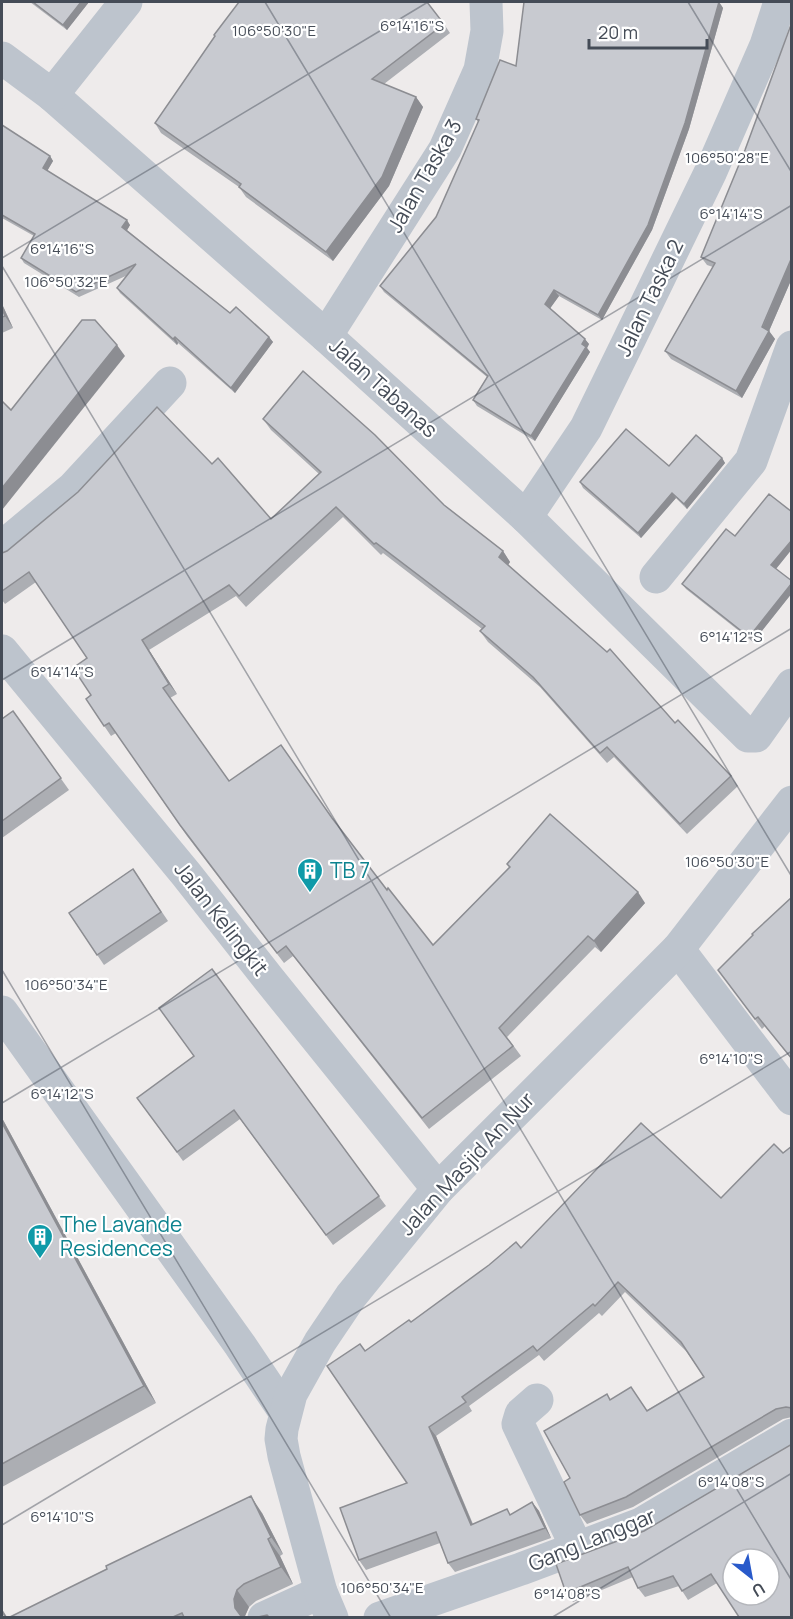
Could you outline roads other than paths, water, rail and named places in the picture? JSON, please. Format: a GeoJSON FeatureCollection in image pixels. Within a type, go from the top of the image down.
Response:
{"type":"FeatureCollection","features":[{"type":"Feature","properties":{"kind":"street"},"geometry":{"type":"LineString","coordinates":[[52,95],[126,2]]}},
{"type":"Feature","properties":{"kind":"street","name":"Jalan Taska 3"},"geometry":{"type":"LineString","coordinates":[[326,336],[445,149],[480,70],[487,31],[486,2]]}},
{"type":"Feature","properties":{"kind":"street","name":"Jalan Taska 2"},"geometry":{"type":"LineString","coordinates":[[526,517],[586,428],[711,171],[766,45],[780,2]]}},
{"type":"Feature","properties":{"kind":"street","name":"Jalan Tabanas"},"geometry":{"type":"LineString","coordinates":[[2,58],[52,95],[326,336],[526,517],[748,736],[756,736],[792,685]]}},
{"type":"Feature","properties":{"kind":"street"},"geometry":{"type":"LineString","coordinates":[[656,577],[751,461],[792,347]]}},
{"type":"Feature","properties":{"kind":"street"},"geometry":{"type":"LineString","coordinates":[[2,547],[73,488],[170,383]]}},
{"type":"Feature","properties":{"kind":"street","name":"Jalan Kelingkit"},"geometry":{"type":"LineString","coordinates":[[2,651],[186,873],[438,1189]]}},
{"type":"Feature","properties":{"kind":"street","name":"Jalan Masjid An Nur"},"geometry":{"type":"LineString","coordinates":[[327,1605],[281,1439],[285,1412],[301,1374],[351,1296],[438,1189],[678,949],[792,802]]}},
{"type":"Feature","properties":{"kind":"street"},"geometry":{"type":"LineString","coordinates":[[678,949],[792,1099]]}},
{"type":"Feature","properties":{"kind":"street"},"geometry":{"type":"LineString","coordinates":[[2,1012],[240,1345],[285,1412]]}},
{"type":"Feature","properties":{"kind":"street"},"geometry":{"type":"LineString","coordinates":[[537,1400],[521,1414],[518,1424],[577,1548]]}},
{"type":"Feature","properties":{"kind":"street","name":"Gang Langgar"},"geometry":{"type":"LineString","coordinates":[[380,1617],[521,1569],[641,1524],[792,1435]]}},
{"type":"Feature","properties":{"kind":"street"},"geometry":{"type":"LineString","coordinates":[[264,1617],[327,1605]]}},
{"type":"Feature","properties":{"kind":"place","name":"TB 7"},"geometry":{"type":"Point","coordinates":[310,894]}},
{"type":"Feature","properties":{"kind":"place","name":"The Lavande Residences"},"geometry":{"type":"Point","coordinates":[40,1260]}}]}
